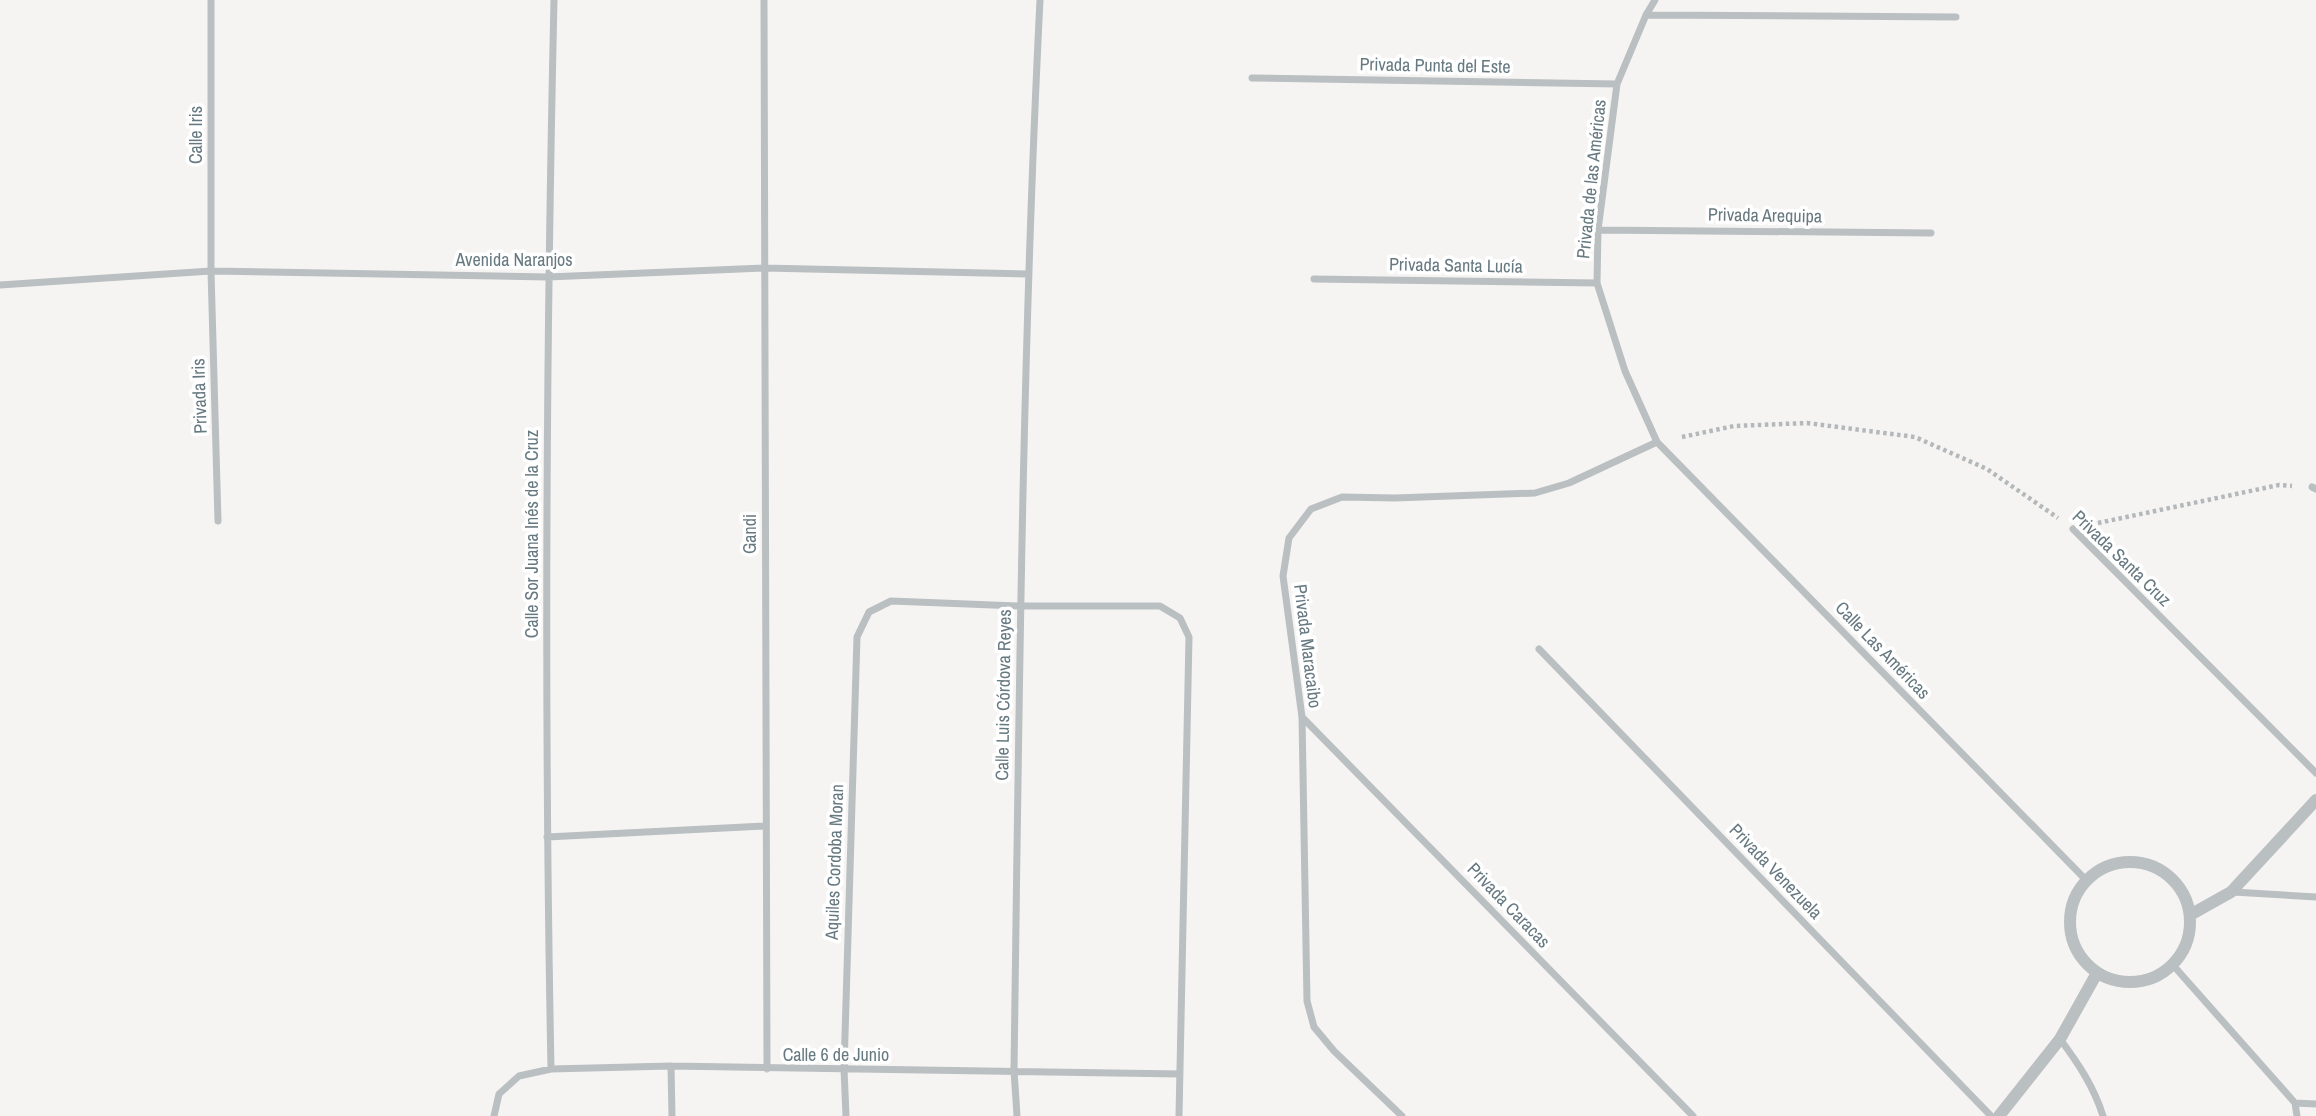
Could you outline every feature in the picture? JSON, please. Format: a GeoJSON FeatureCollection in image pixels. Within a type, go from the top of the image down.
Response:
{"type":"FeatureCollection","features":[{"type":"Feature","properties":{"kind":"street","name":"Calle Iris"},"geometry":{"type":"LineString","coordinates":[[211,0],[211,271]]}},
{"type":"Feature","properties":{"kind":"street","name":"Calle Sor Juana Inés de la Cruz"},"geometry":{"type":"LineString","coordinates":[[551,1069],[547,836],[548,277],[554,0]]}},
{"type":"Feature","properties":{"kind":"street","name":"Gandi"},"geometry":{"type":"LineString","coordinates":[[764,0],[767,1069]]}},
{"type":"Feature","properties":{"kind":"street","name":"Calle Luis Córdova Reyes"},"geometry":{"type":"LineString","coordinates":[[1017,1116],[1014,1070],[1020,606],[1028,274],[1040,0]]}},
{"type":"Feature","properties":{"kind":"street","name":"Privada de las Américas"},"geometry":{"type":"LineString","coordinates":[[1655,0],[1617,84],[1598,230],[1597,283],[1625,370],[1657,442]]}},
{"type":"Feature","properties":{"kind":"street"},"geometry":{"type":"LineString","coordinates":[[1646,15],[1956,17]]}},
{"type":"Feature","properties":{"kind":"street","name":"Privada Punta del Este"},"geometry":{"type":"LineString","coordinates":[[1252,78],[1617,84]]}},
{"type":"Feature","properties":{"kind":"street","name":"Privada Arequipa"},"geometry":{"type":"LineString","coordinates":[[1598,230],[1931,233]]}},
{"type":"Feature","properties":{"kind":"street","name":"Avenida Naranjos"},"geometry":{"type":"LineString","coordinates":[[0,285],[211,271],[548,277],[764,268],[1028,274]]}},
{"type":"Feature","properties":{"kind":"street","name":"Privada Iris"},"geometry":{"type":"LineString","coordinates":[[211,271],[218,521]]}},
{"type":"Feature","properties":{"kind":"street","name":"Privada Santa Lucía"},"geometry":{"type":"LineString","coordinates":[[1314,279],[1597,283]]}},
{"type":"Feature","properties":{"kind":"street","name":"Privada Maracaibo"},"geometry":{"type":"LineString","coordinates":[[1402,1116],[1334,1051],[1314,1027],[1307,1001],[1302,716],[1283,576],[1289,538],[1311,509],[1342,497],[1535,494],[1569,483],[1657,442]]}},
{"type":"Feature","properties":{"kind":"street","name":"Calle Las Américas"},"geometry":{"type":"LineString","coordinates":[[1657,442],[2086,880]]}},
{"type":"Feature","properties":{"kind":"street","name":"Privada Santa Cruz"},"geometry":{"type":"LineString","coordinates":[[2073,529],[2316,773]]}},
{"type":"Feature","properties":{"kind":"street","name":"Aquiles Cordoba Moran"},"geometry":{"type":"LineString","coordinates":[[846,1116],[844,1069],[857,638],[869,612],[891,601],[1020,606]]}},
{"type":"Feature","properties":{"kind":"street"},"geometry":{"type":"LineString","coordinates":[[1020,606],[1160,606],[1180,618],[1189,637],[1179,1116]]}},
{"type":"Feature","properties":{"kind":"street","name":"Privada Venezuela"},"geometry":{"type":"LineString","coordinates":[[1539,649],[1992,1116]]}},
{"type":"Feature","properties":{"kind":"street","name":"Privada Caracas"},"geometry":{"type":"LineString","coordinates":[[1302,716],[1693,1116]]}},
{"type":"Feature","properties":{"kind":"street"},"geometry":{"type":"LineString","coordinates":[[2190,915],[2231,892],[2316,800]]}},
{"type":"Feature","properties":{"kind":"street"},"geometry":{"type":"LineString","coordinates":[[547,836],[765,826]]}},
{"type":"Feature","properties":{"kind":"street"},"geometry":{"type":"LineString","coordinates":[[2127,862],[2150,865],[2170,876],[2183,893],[2190,915],[2187,942],[2172,964],[2156,976],[2136,982],[2116,981],[2097,973],[2081,958],[2072,939],[2069,919],[2074,898],[2086,880],[2105,866],[2127,862]]}},
{"type":"Feature","properties":{"kind":"street"},"geometry":{"type":"LineString","coordinates":[[2231,892],[2316,897]]}},
{"type":"Feature","properties":{"kind":"street"},"geometry":{"type":"LineString","coordinates":[[2172,964],[2295,1103],[2297,1116]]}},
{"type":"Feature","properties":{"kind":"street"},"geometry":{"type":"LineString","coordinates":[[1999,1116],[2060,1039],[2097,973]]}},
{"type":"Feature","properties":{"kind":"street"},"geometry":{"type":"LineString","coordinates":[[2060,1039],[2098,1098],[2103,1116]]}},
{"type":"Feature","properties":{"kind":"street"},"geometry":{"type":"LineString","coordinates":[[671,1066],[672,1116]]}},
{"type":"Feature","properties":{"kind":"street","name":"Calle 6 de Junio"},"geometry":{"type":"LineString","coordinates":[[494,1116],[499,1094],[519,1076],[551,1069],[671,1066],[1180,1074]]}},
{"type":"Feature","properties":{"kind":"street"},"geometry":{"type":"LineString","coordinates":[[2295,1103],[2316,1104]]}},
{"type":"Feature","properties":{"kind":"path","name":"Privada Santa Cruz"},"geometry":{"type":"LineString","coordinates":[[1657,442],[1734,426],[1807,423],[1915,438],[1987,468],[2073,529]]}},
{"type":"Feature","properties":{"kind":"path"},"geometry":{"type":"LineString","coordinates":[[2073,529],[2279,485],[2314,488]]}}]}
